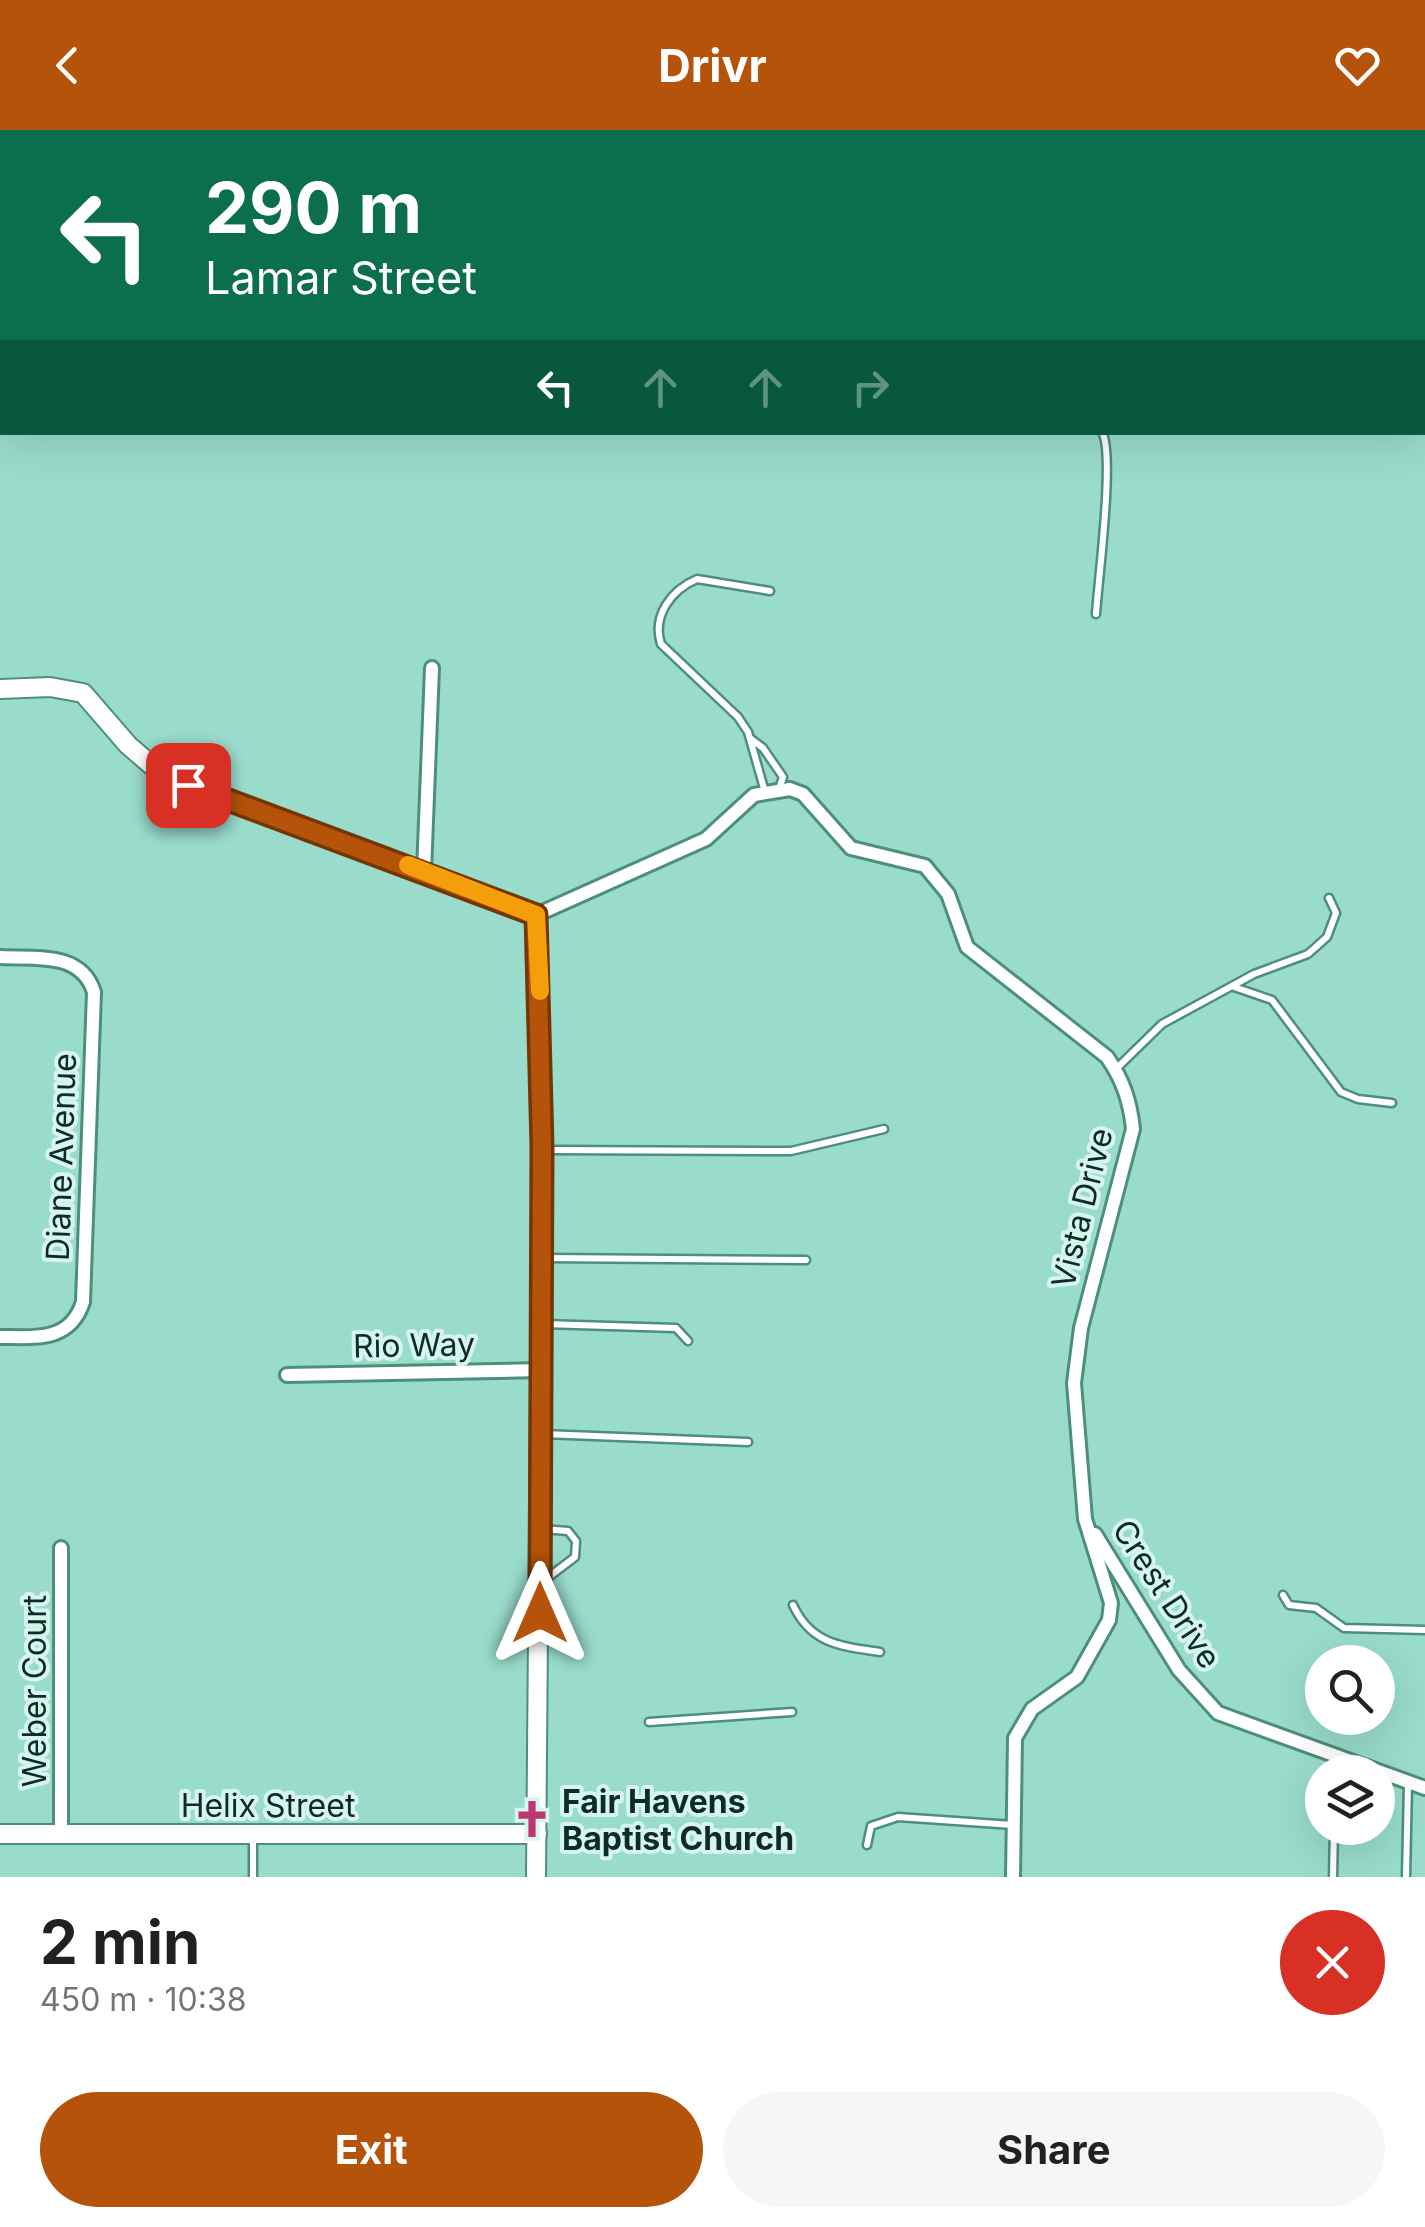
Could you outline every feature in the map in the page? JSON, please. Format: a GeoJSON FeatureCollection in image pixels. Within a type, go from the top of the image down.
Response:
{"type":"FeatureCollection","features":[{"type":"Feature","properties":{"kind":"street"},"geometry":{"type":"LineString","coordinates":[[424,872],[432,668]]}},
{"type":"Feature","properties":{"kind":"street"},"geometry":{"type":"LineString","coordinates":[[0,689],[73,689],[90,698],[128,745],[162,771],[536,915],[706,839],[754,795],[772,791]]}},
{"type":"Feature","properties":{"kind":"street","name":"Vista Drive"},"geometry":{"type":"LineString","coordinates":[[772,791],[803,794],[852,848],[925,866],[948,894],[967,947],[1107,1056],[1129,1097],[1133,1129],[1080,1328],[1074,1383],[1085,1519],[1110,1603],[1109,1620],[1077,1677],[1032,1709],[1016,1738],[1013,1877]]}},
{"type":"Feature","properties":{"kind":"street"},"geometry":{"type":"LineString","coordinates":[[536,915],[542,1146],[536,1877]]}},
{"type":"Feature","properties":{"kind":"street","name":"Diane Avenue"},"geometry":{"type":"LineString","coordinates":[[0,957],[60,960],[82,971],[94,992],[83,1302],[67,1329],[54,1336],[0,1337]]}},
{"type":"Feature","properties":{"kind":"street","name":"Rio Way"},"geometry":{"type":"LineString","coordinates":[[287,1374],[542,1370]]}},
{"type":"Feature","properties":{"kind":"street","name":"Crest Drive"},"geometry":{"type":"LineString","coordinates":[[1085,1519],[1179,1670],[1218,1713],[1340,1755]]}},
{"type":"Feature","properties":{"kind":"street","name":"Weber Court"},"geometry":{"type":"LineString","coordinates":[[61,1548],[61,1833]]}},
{"type":"Feature","properties":{"kind":"street","name":"Crest Drive"},"geometry":{"type":"LineString","coordinates":[[1395,1777],[1425,1788]]}},
{"type":"Feature","properties":{"kind":"street","name":"Helix Street"},"geometry":{"type":"LineString","coordinates":[[0,1834],[537,1834]]}},
{"type":"Feature","properties":{"kind":"lane"},"geometry":{"type":"LineString","coordinates":[[1096,614],[1105,484],[1104,435]]}},
{"type":"Feature","properties":{"kind":"lane"},"geometry":{"type":"LineString","coordinates":[[770,591],[696,579],[672,596],[658,620],[662,644],[738,716],[772,791]]}},
{"type":"Feature","properties":{"kind":"lane"},"geometry":{"type":"LineString","coordinates":[[750,738],[782,776],[772,791]]}},
{"type":"Feature","properties":{"kind":"lane"},"geometry":{"type":"LineString","coordinates":[[1116,1069],[1162,1024],[1320,945],[1336,913],[1330,898]]}},
{"type":"Feature","properties":{"kind":"lane"},"geometry":{"type":"LineString","coordinates":[[1232,987],[1272,1000],[1342,1092],[1392,1103]]}},
{"type":"Feature","properties":{"kind":"lane"},"geometry":{"type":"LineString","coordinates":[[542,1146],[551,1154],[758,1153],[842,1142],[884,1129]]}},
{"type":"Feature","properties":{"kind":"lane"},"geometry":{"type":"LineString","coordinates":[[542,1258],[806,1260]]}},
{"type":"Feature","properties":{"kind":"lane"},"geometry":{"type":"LineString","coordinates":[[542,1324],[676,1328],[688,1341]]}},
{"type":"Feature","properties":{"kind":"lane"},"geometry":{"type":"LineString","coordinates":[[541,1434],[748,1442]]}},
{"type":"Feature","properties":{"kind":"lane"},"geometry":{"type":"LineString","coordinates":[[541,1529],[568,1531],[576,1541],[574,1558],[541,1583]]}},
{"type":"Feature","properties":{"kind":"lane"},"geometry":{"type":"LineString","coordinates":[[1283,1595],[1288,1604],[1316,1608],[1344,1628],[1425,1630]]}},
{"type":"Feature","properties":{"kind":"lane"},"geometry":{"type":"LineString","coordinates":[[793,1605],[804,1629],[825,1640],[880,1652]]}},
{"type":"Feature","properties":{"kind":"lane"},"geometry":{"type":"LineString","coordinates":[[649,1722],[792,1712]]}},
{"type":"Feature","properties":{"kind":"lane"},"geometry":{"type":"LineString","coordinates":[[1406,1877],[1408,1782]]}},
{"type":"Feature","properties":{"kind":"lane"},"geometry":{"type":"LineString","coordinates":[[867,1845],[871,1826],[898,1817],[1014,1825]]}},
{"type":"Feature","properties":{"kind":"lane"},"geometry":{"type":"LineString","coordinates":[[254,1835],[254,1877]]}},
{"type":"Feature","properties":{"kind":"lane"},"geometry":{"type":"LineString","coordinates":[[1333,1877],[1334,1845]]}},
{"type":"Feature","properties":{"kind":"slow traffic"},"geometry":{"type":"LineString","coordinates":[[408,865],[536,915],[540,991]]}},
{"type":"Feature","properties":{"kind":"place","name":"Fair Havens Baptist Church"},"geometry":{"type":"Point","coordinates":[532,1819]}},
{"type":"Feature","properties":{"kind":"route"},"geometry":{"type":"LineString","coordinates":[[188,785],[536,915],[540,937],[542,1146],[540,1613]]}}]}
